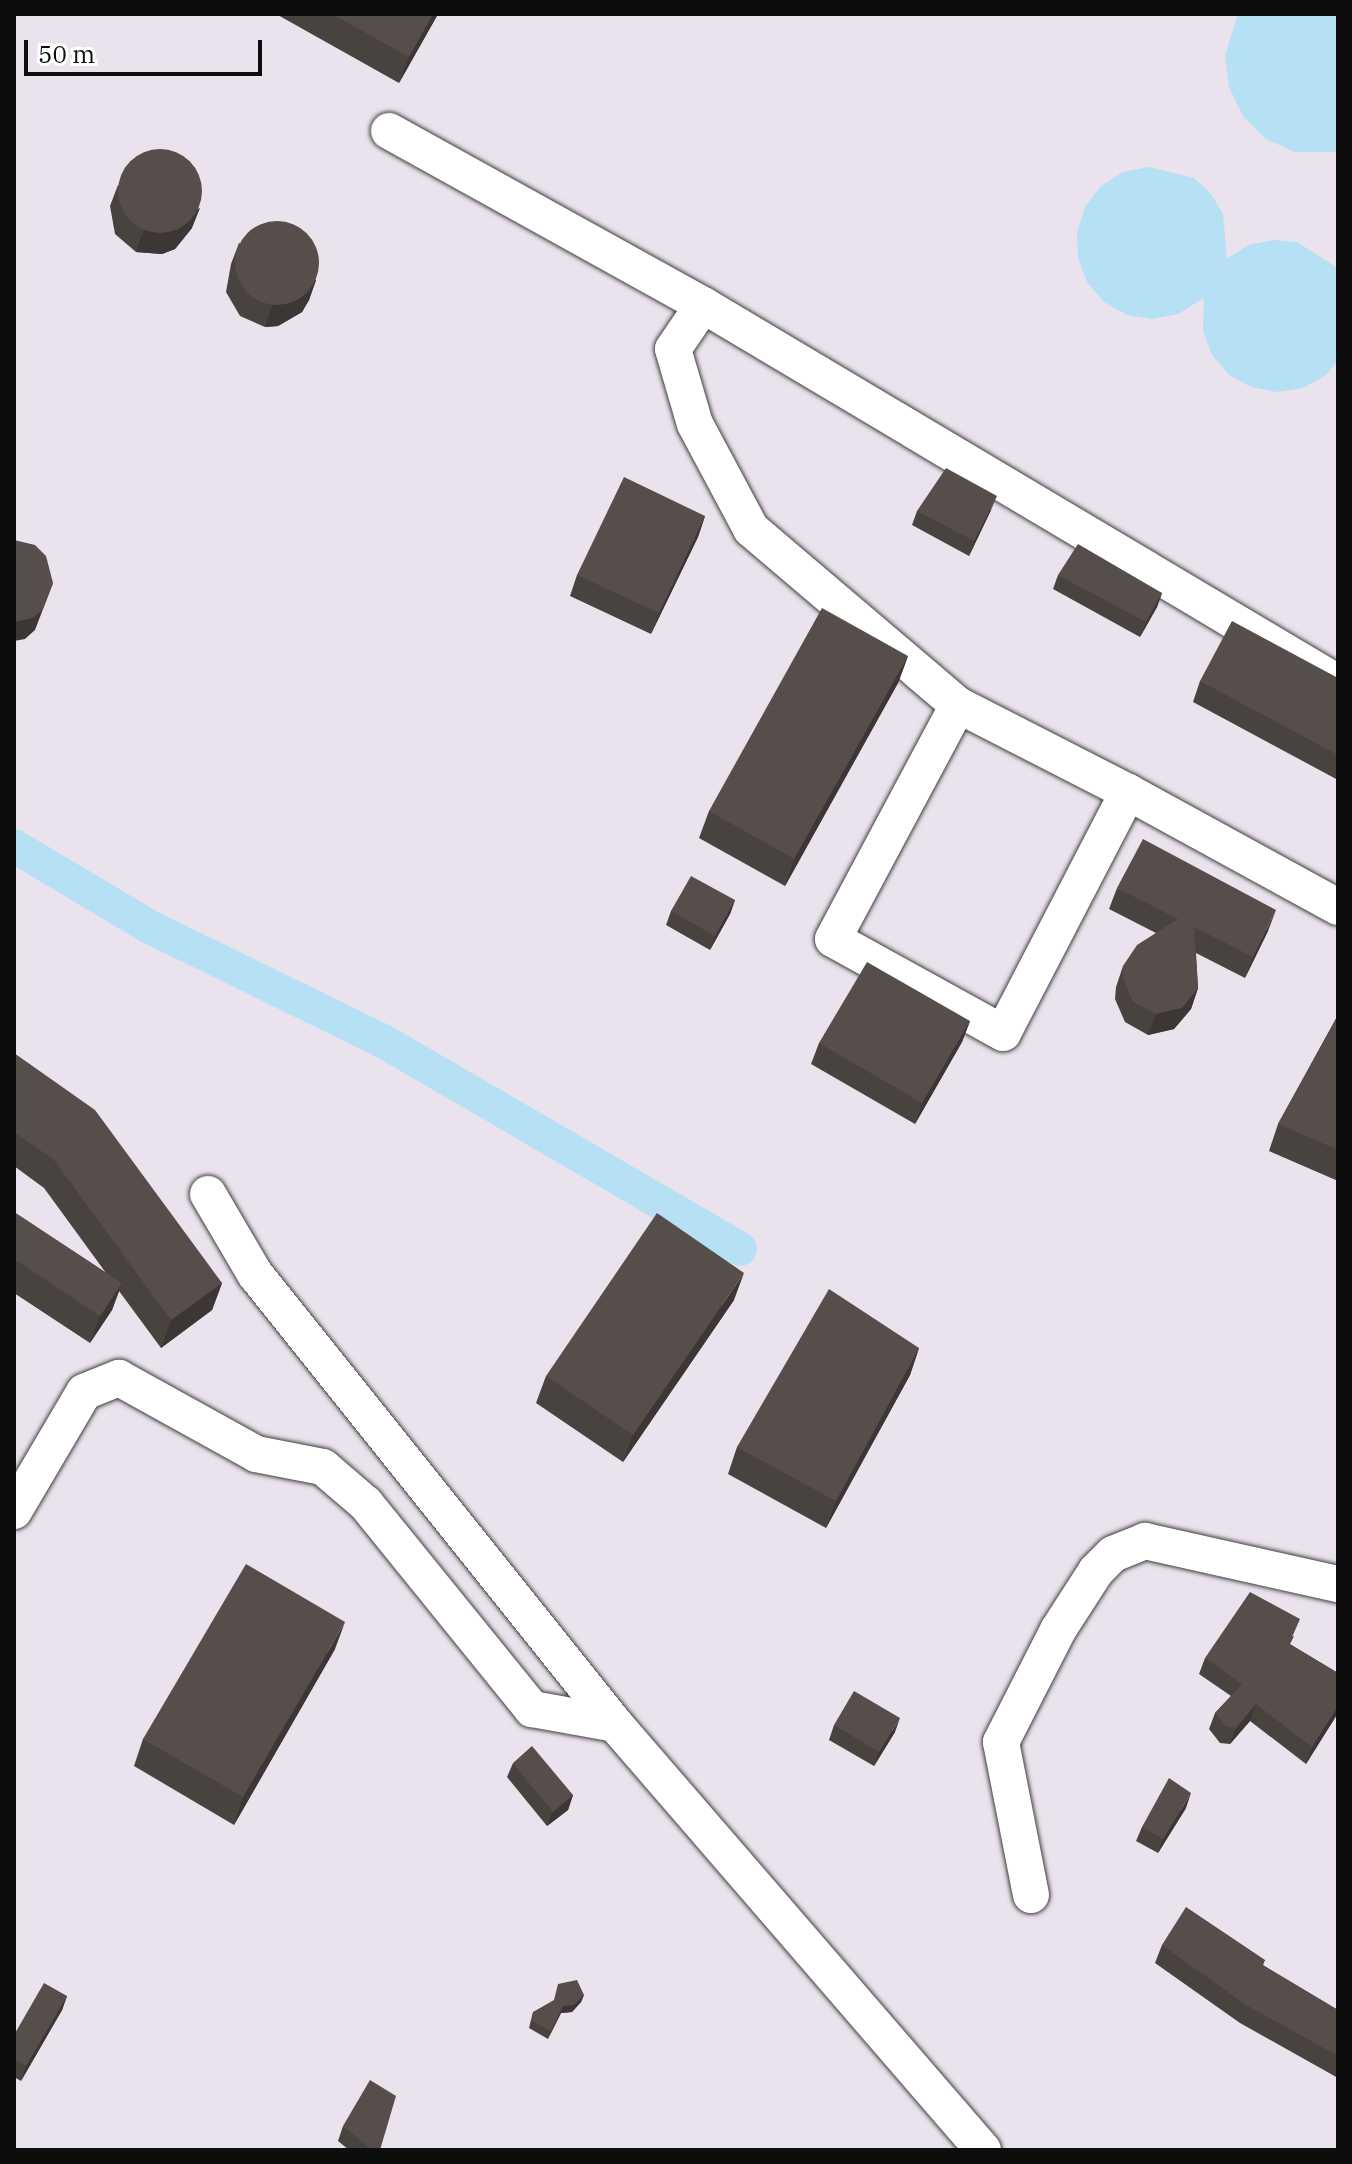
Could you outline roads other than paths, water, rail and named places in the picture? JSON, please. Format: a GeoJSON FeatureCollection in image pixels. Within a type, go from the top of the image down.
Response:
{"type":"FeatureCollection","features":[{"type":"Feature","properties":{"kind":"street"},"geometry":{"type":"LineString","coordinates":[[389,131],[703,305],[1338,683]]}},
{"type":"Feature","properties":{"kind":"street"},"geometry":{"type":"LineString","coordinates":[[703,305],[673,349],[695,424],[751,529],[958,705],[1128,792],[1338,907]]}},
{"type":"Feature","properties":{"kind":"street"},"geometry":{"type":"LineString","coordinates":[[958,705],[833,939],[1003,1033],[1128,792]]}},
{"type":"Feature","properties":{"kind":"street"},"geometry":{"type":"LineString","coordinates":[[208,1194],[255,1274],[615,1724],[983,2150]]}},
{"type":"Feature","properties":{"kind":"street"},"geometry":{"type":"LineString","coordinates":[[14,1511],[84,1392],[119,1378],[256,1454],[323,1467],[366,1504],[532,1709],[615,1724]]}},
{"type":"Feature","properties":{"kind":"street"},"geometry":{"type":"LineString","coordinates":[[1031,1895],[1001,1742],[1058,1630],[1096,1571],[1113,1554],[1145,1541],[1338,1584]]}},
{"type":"Feature","properties":{"kind":"water"},"geometry":{"type":"Polygon","coordinates":[[[1238,14],[1338,14],[1338,152],[1295,152],[1266,139],[1243,116],[1229,87],[1225,56],[1238,14]]]}},
{"type":"Feature","properties":{"kind":"water"},"geometry":{"type":"Polygon","coordinates":[[[1149,167],[1194,178],[1211,194],[1223,214],[1227,259],[1248,245],[1274,240],[1297,242],[1336,267],[1338,360],[1326,375],[1303,388],[1277,392],[1251,387],[1229,375],[1212,355],[1203,331],[1204,298],[1178,314],[1152,319],[1127,315],[1104,302],[1087,282],[1078,258],[1077,232],[1085,207],[1101,186],[1123,172],[1149,167]]]}},
{"type":"Feature","properties":{"kind":"waterway"},"geometry":{"type":"LineString","coordinates":[[14,846],[148,926],[383,1041],[740,1249]]}}]}
